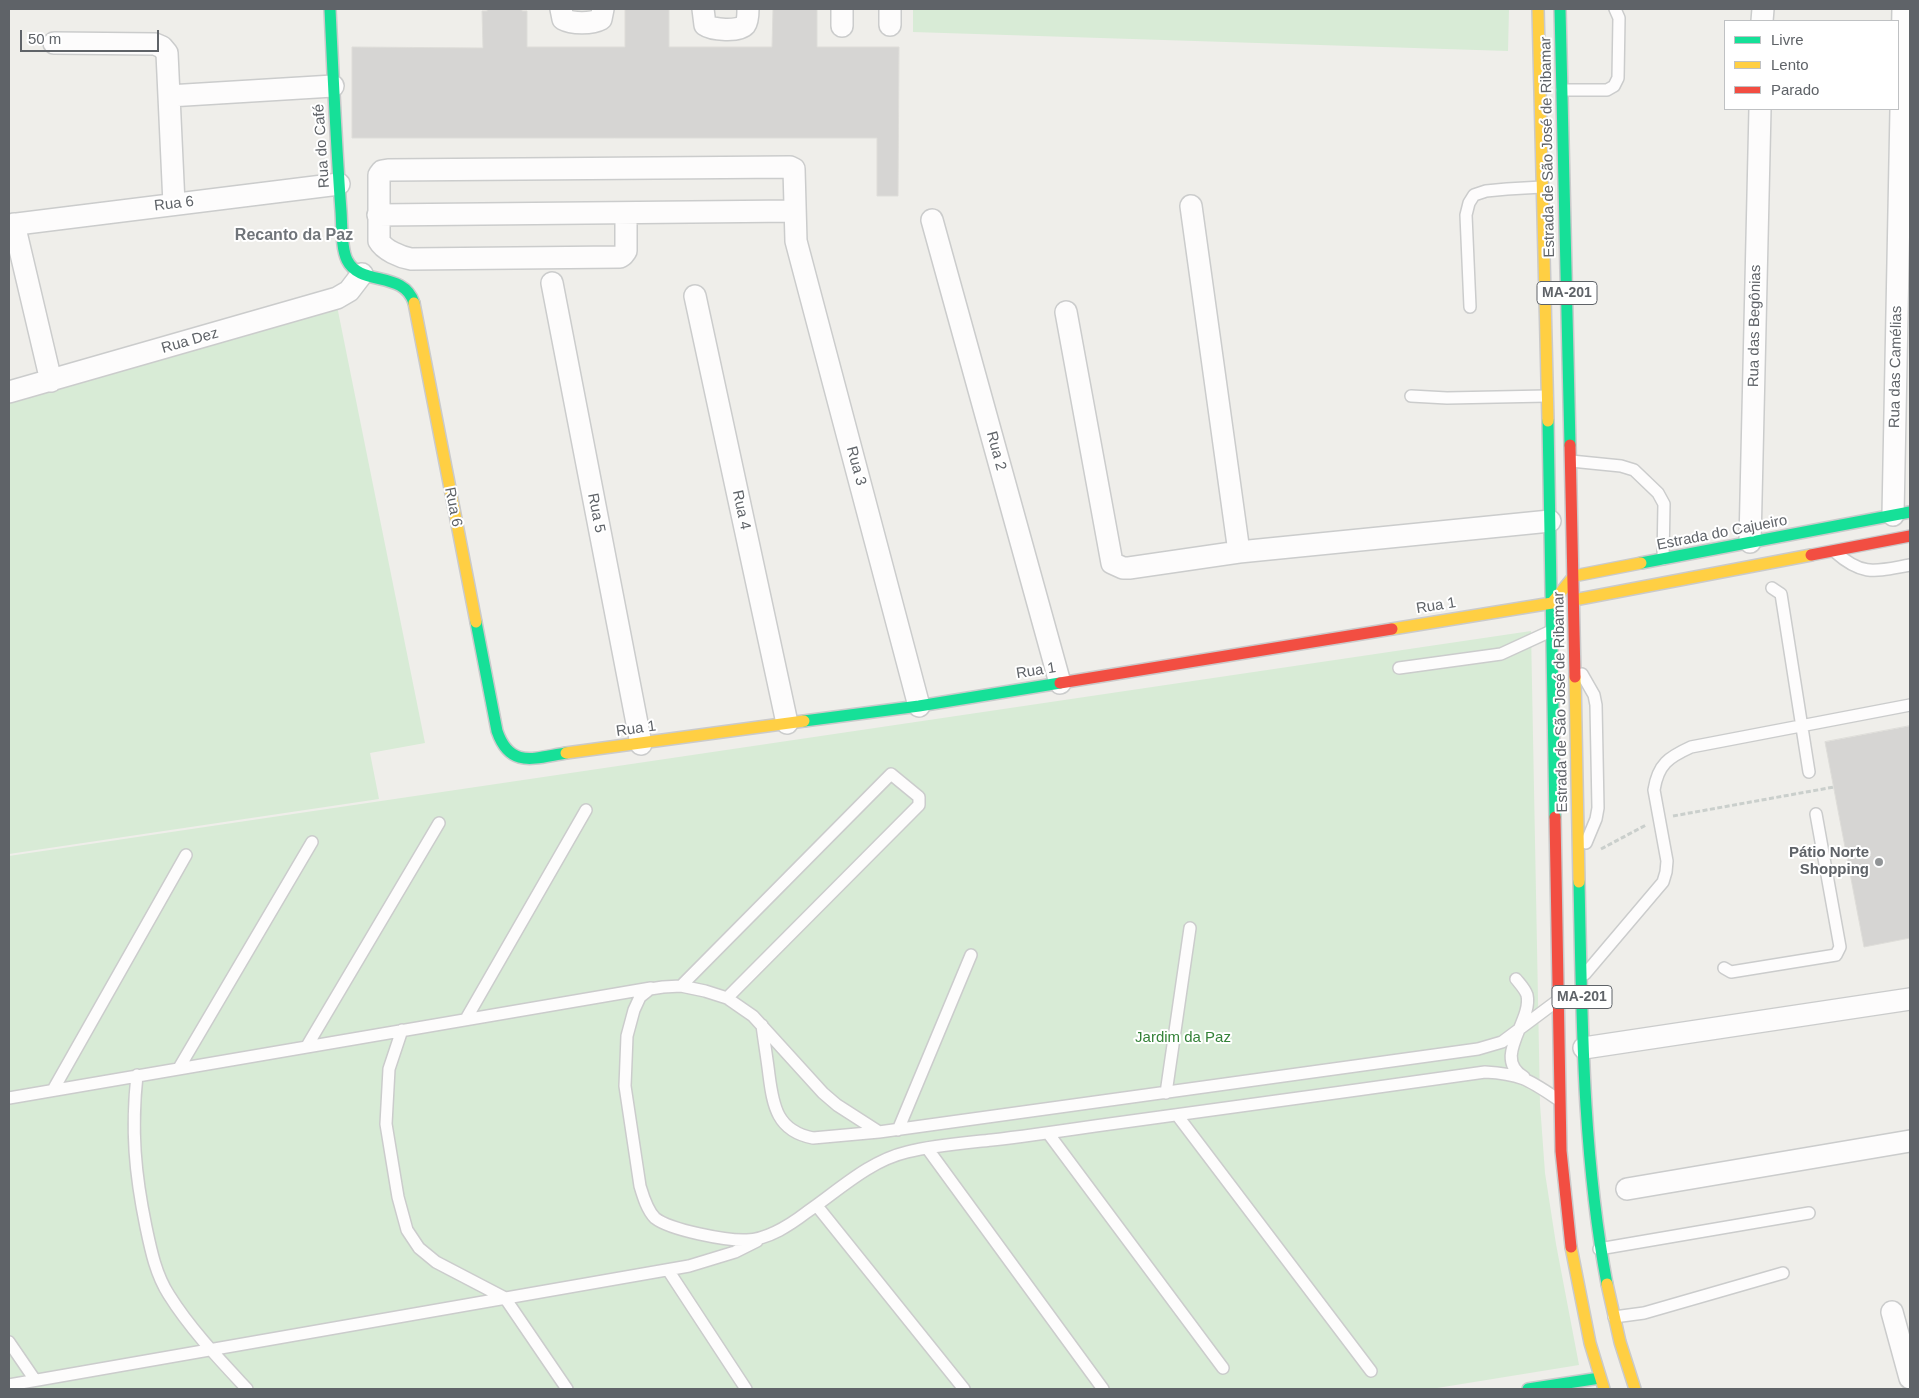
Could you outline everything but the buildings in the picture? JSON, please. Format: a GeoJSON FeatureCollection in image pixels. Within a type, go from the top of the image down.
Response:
{"type":"FeatureCollection","features":[{"type":"Feature","properties":{"kind":"main road","name":"Rua do Café"},"geometry":{"type":"LineString","coordinates":[[330,9],[333,86],[345,255],[351,266],[362,274]]}},
{"type":"Feature","properties":{"kind":"main road","name":"Estrada de São José de Ribamar"},"geometry":{"type":"LineString","coordinates":[[1538,9],[1552,602],[1560,1100],[1564,1190],[1571,1249],[1590,1343],[1604,1389]]}},
{"type":"Feature","properties":{"kind":"main road","name":"Estrada de São José de Ribamar"},"geometry":{"type":"LineString","coordinates":[[1560,9],[1574,576],[1578,861],[1589,1162],[1600,1249],[1612,1317],[1635,1389]]}},
{"type":"Feature","properties":{"kind":"main road","name":"Rua 6"},"geometry":{"type":"LineString","coordinates":[[362,274],[400,284],[409,292],[413,300],[497,731],[502,745],[509,754],[524,759]]}},
{"type":"Feature","properties":{"kind":"main road","name":"Estrada do Cajueiro"},"geometry":{"type":"LineString","coordinates":[[1574,600],[1831,539],[1901,513]]}},
{"type":"Feature","properties":{"kind":"main road","name":"Estrada do Cajueiro"},"geometry":{"type":"LineString","coordinates":[[1574,576],[1750,542],[1910,536]]}},
{"type":"Feature","properties":{"kind":"main road"},"geometry":{"type":"LineString","coordinates":[[1552,602],[1574,576]]}},
{"type":"Feature","properties":{"kind":"main road","name":"Rua 1"},"geometry":{"type":"LineString","coordinates":[[524,759],[920,706],[1552,602]]}},
{"type":"Feature","properties":{"kind":"main road"},"geometry":{"type":"LineString","coordinates":[[1528,1389],[1600,1378]]}},
{"type":"Feature","properties":{"kind":"street"},"geometry":{"type":"LineString","coordinates":[[561,9],[563,19],[569,22],[597,21],[601,19],[603,9]]}},
{"type":"Feature","properties":{"kind":"street"},"geometry":{"type":"LineString","coordinates":[[704,9],[705,25],[710,29],[738,29],[745,25],[748,18],[748,9]]}},
{"type":"Feature","properties":{"kind":"street","name":"Rua das Camélias"},"geometry":{"type":"LineString","coordinates":[[1901,513],[1903,9]]}},
{"type":"Feature","properties":{"kind":"street"},"geometry":{"type":"LineString","coordinates":[[54,44],[155,44],[162,47],[167,53],[174,204]]}},
{"type":"Feature","properties":{"kind":"street"},"geometry":{"type":"LineString","coordinates":[[169,96],[333,86]]}},
{"type":"Feature","properties":{"kind":"street","name":"Rua das Begônias"},"geometry":{"type":"LineString","coordinates":[[1750,542],[1760,110]]}},
{"type":"Feature","properties":{"kind":"street","name":"Rua 3"},"geometry":{"type":"LineString","coordinates":[[378,215],[379,175],[382,171],[790,166],[794,169],[796,174],[796,241],[920,706]]}},
{"type":"Feature","properties":{"kind":"street","name":"Rua 6"},"geometry":{"type":"LineString","coordinates":[[12,225],[339,184]]}},
{"type":"Feature","properties":{"kind":"street"},"geometry":{"type":"LineString","coordinates":[[1191,206],[1239,552]]}},
{"type":"Feature","properties":{"kind":"street"},"geometry":{"type":"LineString","coordinates":[[626,213],[626,251],[620,257],[421,259],[404,257],[382,245],[378,235],[378,215],[626,213],[795,218]]}},
{"type":"Feature","properties":{"kind":"street","name":"Rua 2"},"geometry":{"type":"LineString","coordinates":[[932,220],[1060,682]]}},
{"type":"Feature","properties":{"kind":"street"},"geometry":{"type":"LineString","coordinates":[[12,225],[51,381]]}},
{"type":"Feature","properties":{"kind":"street","name":"Rua Dez"},"geometry":{"type":"LineString","coordinates":[[9,392],[336,298],[344,295],[362,274]]}},
{"type":"Feature","properties":{"kind":"street","name":"Rua 5"},"geometry":{"type":"LineString","coordinates":[[552,283],[640,744]]}},
{"type":"Feature","properties":{"kind":"street","name":"Rua 4"},"geometry":{"type":"LineString","coordinates":[[695,296],[787,723]]}},
{"type":"Feature","properties":{"kind":"street"},"geometry":{"type":"LineString","coordinates":[[1066,312],[1112,563],[1123,568],[1239,552],[1550,521]]}},
{"type":"Feature","properties":{"kind":"street"},"geometry":{"type":"LineString","coordinates":[[1584,1048],[1910,1000]]}},
{"type":"Feature","properties":{"kind":"street"},"geometry":{"type":"LineString","coordinates":[[1627,1189],[1910,1141]]}},
{"type":"Feature","properties":{"kind":"street"},"geometry":{"type":"LineString","coordinates":[[1892,1312],[1910,1378]]}},
{"type":"Feature","properties":{"kind":"lane"},"geometry":{"type":"LineString","coordinates":[[1562,90],[1607,90],[1614,86],[1618,78],[1619,18],[1615,9]]}},
{"type":"Feature","properties":{"kind":"lane"},"geometry":{"type":"LineString","coordinates":[[1470,307],[1466,215],[1469,203],[1474,195],[1486,191],[1542,187]]}},
{"type":"Feature","properties":{"kind":"lane"},"geometry":{"type":"LineString","coordinates":[[1411,396],[1447,398],[1547,396]]}},
{"type":"Feature","properties":{"kind":"lane"},"geometry":{"type":"LineString","coordinates":[[1571,461],[1621,466],[1634,470],[1658,493],[1664,504],[1663,560]]}},
{"type":"Feature","properties":{"kind":"lane"},"geometry":{"type":"LineString","coordinates":[[1831,539],[1849,564],[1862,569],[1877,571],[1910,565]]}},
{"type":"Feature","properties":{"kind":"lane"},"geometry":{"type":"LineString","coordinates":[[1772,588],[1780,594],[1809,772]]}},
{"type":"Feature","properties":{"kind":"lane"},"geometry":{"type":"LineString","coordinates":[[1399,668],[1501,654],[1552,630]]}},
{"type":"Feature","properties":{"kind":"lane"},"geometry":{"type":"LineString","coordinates":[[1575,661],[1594,695],[1596,705],[1598,799],[1596,819],[1578,861]]}},
{"type":"Feature","properties":{"kind":"lane"},"geometry":{"type":"LineString","coordinates":[[1582,978],[1663,882],[1667,861],[1654,790],[1661,767],[1671,756],[1691,747],[1910,705]]}},
{"type":"Feature","properties":{"kind":"lane"},"geometry":{"type":"LineString","coordinates":[[681,986],[891,774],[919,797],[918,805],[728,998]]}},
{"type":"Feature","properties":{"kind":"lane"},"geometry":{"type":"LineString","coordinates":[[466,1019],[586,810]]}},
{"type":"Feature","properties":{"kind":"lane"},"geometry":{"type":"LineString","coordinates":[[1724,968],[1731,972],[1740,971],[1836,955],[1839,950],[1840,946],[1816,814]]}},
{"type":"Feature","properties":{"kind":"lane"},"geometry":{"type":"LineString","coordinates":[[307,1046],[439,823]]}},
{"type":"Feature","properties":{"kind":"lane"},"geometry":{"type":"LineString","coordinates":[[179,1068],[312,842]]}},
{"type":"Feature","properties":{"kind":"lane"},"geometry":{"type":"LineString","coordinates":[[53,1090],[186,856]]}},
{"type":"Feature","properties":{"kind":"lane"},"geometry":{"type":"LineString","coordinates":[[1166,1093],[1190,928]]}},
{"type":"Feature","properties":{"kind":"lane"},"geometry":{"type":"LineString","coordinates":[[898,1130],[971,955]]}},
{"type":"Feature","properties":{"kind":"lane"},"geometry":{"type":"LineString","coordinates":[[1516,979],[1527,995],[1527,1004],[1524,1020],[1513,1042],[1512,1061],[1518,1074],[1560,1100]]}},
{"type":"Feature","properties":{"kind":"lane"},"geometry":{"type":"LineString","coordinates":[[9,1098],[624,991],[681,986],[728,998],[753,1016],[822,1093],[879,1132]]}},
{"type":"Feature","properties":{"kind":"lane"},"geometry":{"type":"LineString","coordinates":[[663,987],[650,989],[640,998],[634,1010],[627,1036],[625,1058],[625,1086],[640,1186],[645,1201],[653,1216],[663,1223],[683,1229],[734,1240],[749,1240],[769,1235]]}},
{"type":"Feature","properties":{"kind":"lane"},"geometry":{"type":"LineString","coordinates":[[762,1025],[773,1101],[777,1114],[783,1123],[794,1132],[813,1138],[898,1130],[1478,1049],[1502,1042],[1558,1000]]}},
{"type":"Feature","properties":{"kind":"lane"},"geometry":{"type":"LineString","coordinates":[[402,1030],[389,1069],[386,1124],[398,1197],[407,1230],[419,1248],[436,1262],[505,1298],[566,1389]]}},
{"type":"Feature","properties":{"kind":"lane"},"geometry":{"type":"LineString","coordinates":[[16,1386],[35,1380],[668,1270],[722,1257],[794,1222],[866,1170],[904,1153],[927,1148],[1485,1072],[1513,1074],[1525,1078]]}},
{"type":"Feature","properties":{"kind":"lane"},"geometry":{"type":"LineString","coordinates":[[137,1075],[133,1111],[134,1147],[138,1189],[152,1258],[169,1295],[210,1350],[247,1389]]}},
{"type":"Feature","properties":{"kind":"lane"},"geometry":{"type":"LineString","coordinates":[[1177,1115],[1371,1371]]}},
{"type":"Feature","properties":{"kind":"lane"},"geometry":{"type":"LineString","coordinates":[[1048,1133],[1223,1368]]}},
{"type":"Feature","properties":{"kind":"lane"},"geometry":{"type":"LineString","coordinates":[[927,1148],[1103,1389]]}},
{"type":"Feature","properties":{"kind":"lane"},"geometry":{"type":"LineString","coordinates":[[817,1206],[964,1389]]}},
{"type":"Feature","properties":{"kind":"lane"},"geometry":{"type":"LineString","coordinates":[[1600,1249],[1809,1214]]}},
{"type":"Feature","properties":{"kind":"lane"},"geometry":{"type":"LineString","coordinates":[[668,1270],[746,1389]]}},
{"type":"Feature","properties":{"kind":"lane"},"geometry":{"type":"LineString","coordinates":[[1612,1317],[1644,1313],[1782,1273]]}},
{"type":"Feature","properties":{"kind":"lane"},"geometry":{"type":"LineString","coordinates":[[9,1342],[35,1380]]}},
{"type":"Feature","properties":{"kind":"path"},"geometry":{"type":"LineString","coordinates":[[1578,861],[1659,818],[1834,787]]}},
{"type":"Feature","properties":{"kind":"green space"},"geometry":{"type":"Polygon","coordinates":[[[913,9],[1509,9],[1508,51],[913,32],[913,9]]]}},
{"type":"Feature","properties":{"kind":"green space"},"geometry":{"type":"Polygon","coordinates":[[[337,306],[425,743],[370,753],[379,799],[9,854],[9,397],[337,306]]]}},
{"type":"Feature","properties":{"kind":"green space","name":"Jardim da Paz"},"geometry":{"type":"Polygon","coordinates":[[[1531,631],[1540,1104],[1545,1173],[1556,1244],[1579,1365],[1431,1389],[9,1389],[9,856],[1531,631]]]}},
{"type":"Feature","properties":{"kind":"traffic: fast"},"geometry":{"type":"LineString","coordinates":[[330,9],[342,236],[345,255],[353,268],[362,273],[401,286],[409,293],[414,303]]}},
{"type":"Feature","properties":{"kind":"traffic: fast"},"geometry":{"type":"LineString","coordinates":[[1560,9],[1570,445]]}},
{"type":"Feature","properties":{"kind":"traffic: fast"},"geometry":{"type":"LineString","coordinates":[[1548,421],[1555,817]]}},
{"type":"Feature","properties":{"kind":"traffic: fast"},"geometry":{"type":"LineString","coordinates":[[1641,563],[1910,512]]}},
{"type":"Feature","properties":{"kind":"traffic: fast"},"geometry":{"type":"LineString","coordinates":[[476,622],[497,731],[502,743],[516,756],[524,758],[566,753]]}},
{"type":"Feature","properties":{"kind":"traffic: fast"},"geometry":{"type":"LineString","coordinates":[[804,721],[919,706],[1060,683]]}},
{"type":"Feature","properties":{"kind":"traffic: fast"},"geometry":{"type":"LineString","coordinates":[[1579,882],[1588,1134],[1592,1184],[1607,1284]]}},
{"type":"Feature","properties":{"kind":"traffic: fast"},"geometry":{"type":"LineString","coordinates":[[1528,1389],[1600,1378]]}},
{"type":"Feature","properties":{"kind":"traffic: slow"},"geometry":{"type":"LineString","coordinates":[[1538,9],[1548,421]]}},
{"type":"Feature","properties":{"kind":"traffic: slow"},"geometry":{"type":"LineString","coordinates":[[414,303],[476,622]]}},
{"type":"Feature","properties":{"kind":"traffic: slow"},"geometry":{"type":"LineString","coordinates":[[1574,600],[1811,555]]}},
{"type":"Feature","properties":{"kind":"traffic: slow"},"geometry":{"type":"LineString","coordinates":[[1392,629],[1552,603],[1574,576],[1641,563]]}},
{"type":"Feature","properties":{"kind":"traffic: slow"},"geometry":{"type":"LineString","coordinates":[[1575,677],[1579,882]]}},
{"type":"Feature","properties":{"kind":"traffic: slow"},"geometry":{"type":"LineString","coordinates":[[566,753],[804,721]]}},
{"type":"Feature","properties":{"kind":"traffic: slow"},"geometry":{"type":"LineString","coordinates":[[1571,1247],[1590,1343],[1604,1389]]}},
{"type":"Feature","properties":{"kind":"traffic: slow"},"geometry":{"type":"LineString","coordinates":[[1607,1284],[1620,1342],[1635,1389]]}},
{"type":"Feature","properties":{"kind":"traffic: jam"},"geometry":{"type":"LineString","coordinates":[[1570,445],[1575,677]]}},
{"type":"Feature","properties":{"kind":"traffic: jam"},"geometry":{"type":"LineString","coordinates":[[1811,555],[1910,536]]}},
{"type":"Feature","properties":{"kind":"traffic: jam"},"geometry":{"type":"LineString","coordinates":[[1060,683],[1392,629]]}},
{"type":"Feature","properties":{"kind":"traffic: jam"},"geometry":{"type":"LineString","coordinates":[[1555,817],[1561,1151],[1571,1247]]}},
{"type":"Feature","properties":{"kind":"place","name":"Pátio Norte Shopping"},"geometry":{"type":"Point","coordinates":[1879,862]}},
{"type":"Feature","properties":{"kind":"district","name":"Recanto da Paz"},"geometry":{"type":"Point","coordinates":[294,236]}}]}
